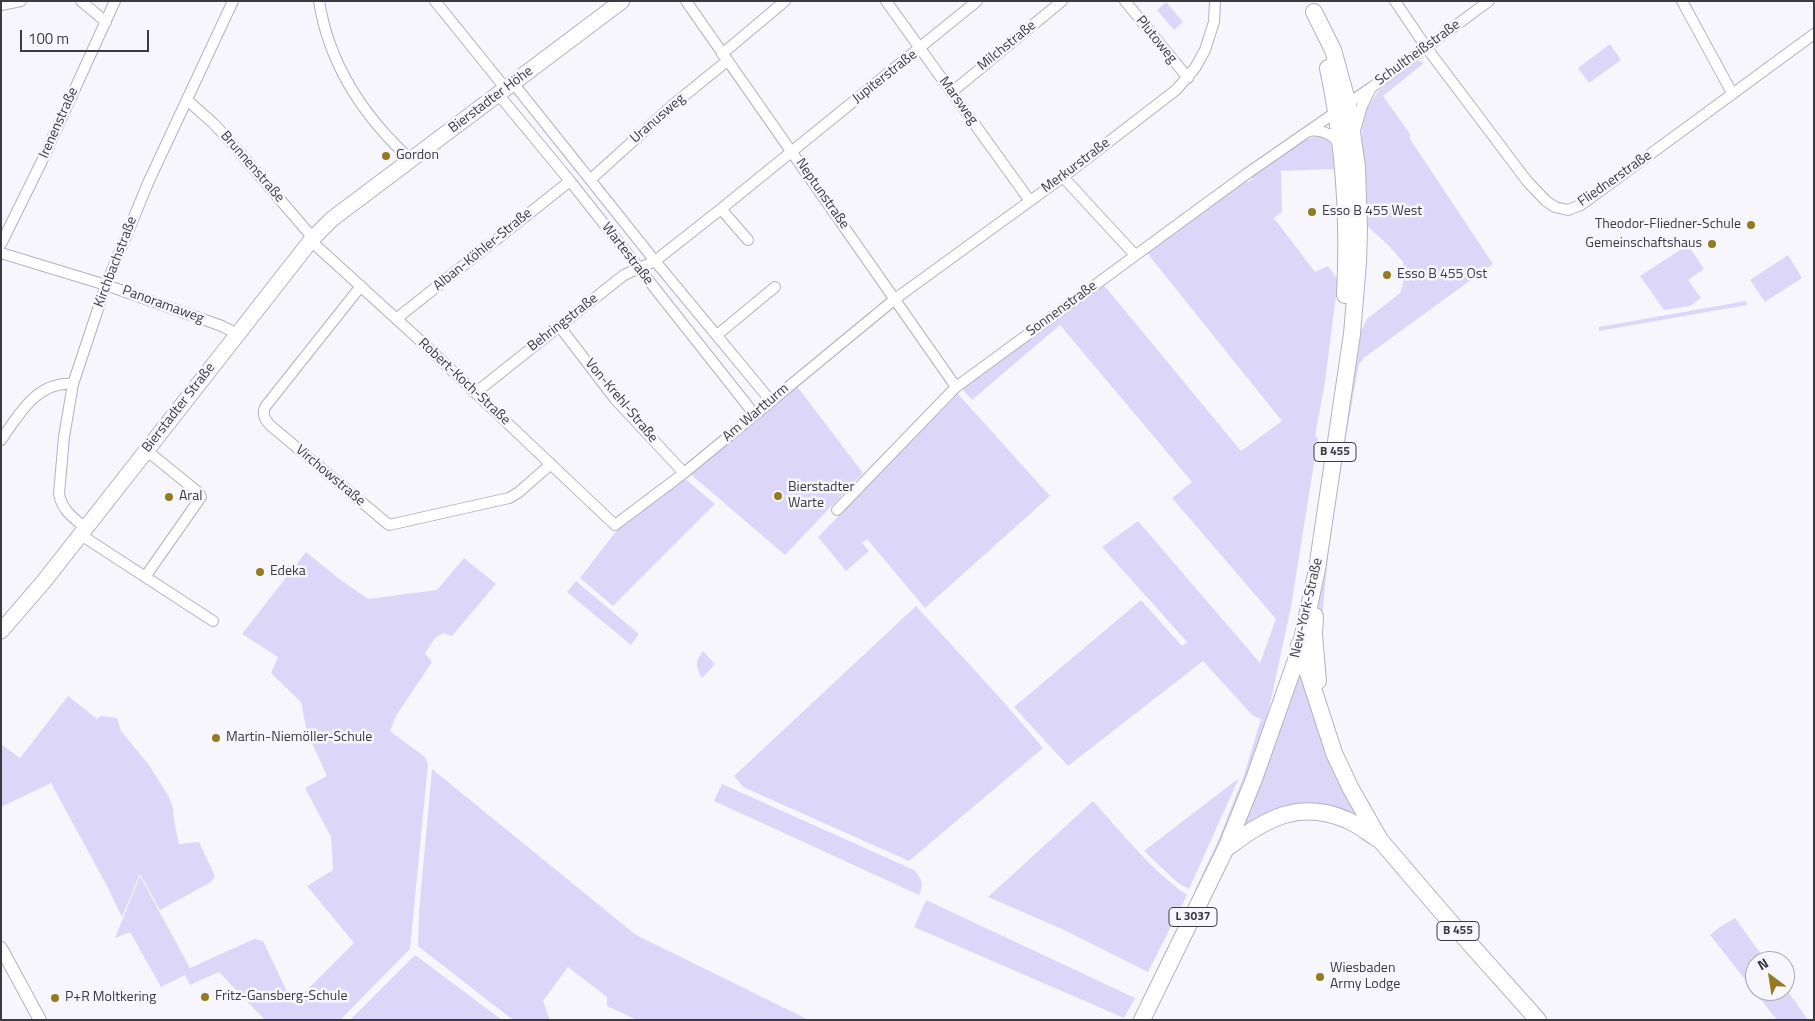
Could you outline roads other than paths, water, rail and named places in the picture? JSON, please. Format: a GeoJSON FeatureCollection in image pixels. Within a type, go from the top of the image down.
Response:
{"type":"FeatureCollection","features":[{"type":"Feature","properties":{"kind":"main road","name":"Bierstadter Höhe"},"geometry":{"type":"LineString","coordinates":[[312,239],[332,219],[622,1]]}},
{"type":"Feature","properties":{"kind":"main road","name":"B 455"},"geometry":{"type":"LineString","coordinates":[[1312,7],[1330,76],[1341,108],[1347,140]]}},
{"type":"Feature","properties":{"kind":"main road","name":"New-York-Straße"},"geometry":{"type":"LineString","coordinates":[[1142,1020],[1226,848],[1264,752],[1300,649],[1317,569],[1352,334],[1358,263],[1357,167],[1347,140]]}},
{"type":"Feature","properties":{"kind":"main road","name":"New-York-Straße"},"geometry":{"type":"LineString","coordinates":[[1296,618],[1318,491],[1344,313],[1348,228],[1346,187],[1347,140]]}},
{"type":"Feature","properties":{"kind":"main road","name":"Bierstadter Straße"},"geometry":{"type":"LineString","coordinates":[[1,643],[45,580],[312,239]]}},
{"type":"Feature","properties":{"kind":"main road","name":"B 455"},"geometry":{"type":"LineString","coordinates":[[1317,569],[1314,634],[1323,715]]}},
{"type":"Feature","properties":{"kind":"main road","name":"Bierstadter Straße"},"geometry":{"type":"LineString","coordinates":[[1,631],[45,580]]}},
{"type":"Feature","properties":{"kind":"main road","name":"B 455"},"geometry":{"type":"LineString","coordinates":[[1296,618],[1296,632],[1300,649],[1334,752],[1351,789],[1380,840],[1538,1020]]}},
{"type":"Feature","properties":{"kind":"main road","name":"L 3037"},"geometry":{"type":"LineString","coordinates":[[1264,752],[1296,618]]}},
{"type":"Feature","properties":{"kind":"main road"},"geometry":{"type":"LineString","coordinates":[[1226,848],[1268,820],[1308,811],[1322,812],[1349,821],[1380,840]]}},
{"type":"Feature","properties":{"kind":"street"},"geometry":{"type":"LineString","coordinates":[[1,5],[21,1]]}},
{"type":"Feature","properties":{"kind":"street"},"geometry":{"type":"LineString","coordinates":[[81,1],[106,22]]}},
{"type":"Feature","properties":{"kind":"street","name":"Irenenstraße"},"geometry":{"type":"LineString","coordinates":[[1,244],[41,163],[115,1]]}},
{"type":"Feature","properties":{"kind":"street","name":"Kirchbachstraße"},"geometry":{"type":"LineString","coordinates":[[213,621],[145,577],[83,531],[66,511],[59,494],[64,437],[73,384],[106,285],[148,183],[233,1]]}},
{"type":"Feature","properties":{"kind":"street"},"geometry":{"type":"LineString","coordinates":[[319,1],[330,46],[350,89],[377,127],[410,160]]}},
{"type":"Feature","properties":{"kind":"street"},"geometry":{"type":"LineString","coordinates":[[435,1],[506,89]]}},
{"type":"Feature","properties":{"kind":"street","name":"Neptunstraße"},"geometry":{"type":"LineString","coordinates":[[686,1],[956,387]]}},
{"type":"Feature","properties":{"kind":"street","name":"Uranusweg"},"geometry":{"type":"LineString","coordinates":[[591,179],[785,1]]}},
{"type":"Feature","properties":{"kind":"street","name":"Marsweg"},"geometry":{"type":"LineString","coordinates":[[886,1],[1030,201]]}},
{"type":"Feature","properties":{"kind":"street","name":"Jupiterstraße"},"geometry":{"type":"LineString","coordinates":[[721,209],[978,1]]}},
{"type":"Feature","properties":{"kind":"street","name":"Milchstraße"},"geometry":{"type":"LineString","coordinates":[[952,92],[1062,1]]}},
{"type":"Feature","properties":{"kind":"street","name":"Plutoweg"},"geometry":{"type":"LineString","coordinates":[[1125,1],[1188,78]]}},
{"type":"Feature","properties":{"kind":"street","name":"Merkurstraße"},"geometry":{"type":"LineString","coordinates":[[895,299],[1063,177],[1176,90],[1196,68],[1205,50],[1214,22],[1215,1]]}},
{"type":"Feature","properties":{"kind":"street"},"geometry":{"type":"LineString","coordinates":[[1396,1],[1426,47]]}},
{"type":"Feature","properties":{"kind":"street","name":"Schultheißstraße"},"geometry":{"type":"LineString","coordinates":[[1341,108],[1489,1]]}},
{"type":"Feature","properties":{"kind":"street"},"geometry":{"type":"LineString","coordinates":[[1682,1],[1732,93]]}},
{"type":"Feature","properties":{"kind":"street","name":"Fliednerstraße"},"geometry":{"type":"LineString","coordinates":[[1426,47],[1527,181],[1546,201],[1561,209],[1568,210],[1580,205],[1814,34]]}},
{"type":"Feature","properties":{"kind":"street","name":"Schultheißstraße"},"geometry":{"type":"LineString","coordinates":[[1347,140],[1372,87]]}},
{"type":"Feature","properties":{"kind":"street","name":"Wartestraße"},"geometry":{"type":"LineString","coordinates":[[506,89],[591,179],[771,401]]}},
{"type":"Feature","properties":{"kind":"street","name":"Wartestraße"},"geometry":{"type":"LineString","coordinates":[[506,89],[570,181],[755,415]]}},
{"type":"Feature","properties":{"kind":"street","name":"Brunnenstraße"},"geometry":{"type":"LineString","coordinates":[[187,100],[223,134],[312,239]]}},
{"type":"Feature","properties":{"kind":"street","name":"Sonnenstraße"},"geometry":{"type":"LineString","coordinates":[[837,510],[956,387],[1135,255],[1341,108]]}},
{"type":"Feature","properties":{"kind":"street"},"geometry":{"type":"LineString","coordinates":[[1308,131],[1319,131],[1347,140]]}},
{"type":"Feature","properties":{"kind":"street"},"geometry":{"type":"LineString","coordinates":[[1063,177],[1135,255]]}},
{"type":"Feature","properties":{"kind":"street","name":"Alban-Köhler-Straße"},"geometry":{"type":"LineString","coordinates":[[396,319],[570,181]]}},
{"type":"Feature","properties":{"kind":"street"},"geometry":{"type":"LineString","coordinates":[[721,209],[748,240]]}},
{"type":"Feature","properties":{"kind":"street","name":"Behringstraße"},"geometry":{"type":"LineString","coordinates":[[475,393],[624,276],[655,260],[721,209]]}},
{"type":"Feature","properties":{"kind":"street","name":"Robert-Koch-Straße"},"geometry":{"type":"LineString","coordinates":[[312,239],[616,526]]}},
{"type":"Feature","properties":{"kind":"street","name":"Panoramaweg"},"geometry":{"type":"LineString","coordinates":[[1,253],[106,285],[222,326],[237,334]]}},
{"type":"Feature","properties":{"kind":"street","name":"Virchowstraße"},"geometry":{"type":"LineString","coordinates":[[360,286],[265,407],[263,412],[264,418],[270,426],[389,525],[509,498],[519,492],[550,464]]}},
{"type":"Feature","properties":{"kind":"street"},"geometry":{"type":"LineString","coordinates":[[717,335],[775,287]]}},
{"type":"Feature","properties":{"kind":"street","name":"Am Wartturm"},"geometry":{"type":"LineString","coordinates":[[616,526],[684,473],[895,299]]}},
{"type":"Feature","properties":{"kind":"street","name":"Von-Krehl-Straße"},"geometry":{"type":"LineString","coordinates":[[560,327],[616,399],[684,473]]}},
{"type":"Feature","properties":{"kind":"street"},"geometry":{"type":"LineString","coordinates":[[1,440],[29,401],[44,389],[62,383],[73,384]]}},
{"type":"Feature","properties":{"kind":"street"},"geometry":{"type":"LineString","coordinates":[[145,577],[201,497],[199,493],[146,450]]}},
{"type":"Feature","properties":{"kind":"street"},"geometry":{"type":"LineString","coordinates":[[1,948],[40,1020]]}},
{"type":"Feature","properties":{"kind":"place","name":"Gordon"},"geometry":{"type":"Point","coordinates":[386,156]}},
{"type":"Feature","properties":{"kind":"place","name":"Esso B 455 West"},"geometry":{"type":"Point","coordinates":[1312,212]}},
{"type":"Feature","properties":{"kind":"place","name":"Theodor-Fliedner-Schule"},"geometry":{"type":"Point","coordinates":[1751,225]}},
{"type":"Feature","properties":{"kind":"place","name":"Gemeinschaftshaus"},"geometry":{"type":"Point","coordinates":[1712,244]}},
{"type":"Feature","properties":{"kind":"place","name":"Esso B 455 Ost"},"geometry":{"type":"Point","coordinates":[1387,275]}},
{"type":"Feature","properties":{"kind":"place","name":"Bierstadter Warte"},"geometry":{"type":"Point","coordinates":[778,496]}},
{"type":"Feature","properties":{"kind":"place","name":"Aral"},"geometry":{"type":"Point","coordinates":[169,497]}},
{"type":"Feature","properties":{"kind":"place","name":"Edeka"},"geometry":{"type":"Point","coordinates":[260,572]}},
{"type":"Feature","properties":{"kind":"place","name":"Martin-Niemöller-Schule"},"geometry":{"type":"Point","coordinates":[216,738]}},
{"type":"Feature","properties":{"kind":"place","name":"Wiesbaden Army Lodge"},"geometry":{"type":"Point","coordinates":[1320,977]}},
{"type":"Feature","properties":{"kind":"place","name":"Fritz-Gansberg-Schule"},"geometry":{"type":"Point","coordinates":[205,997]}},
{"type":"Feature","properties":{"kind":"place","name":"P+R Moltkering"},"geometry":{"type":"Point","coordinates":[55,998]}}]}
